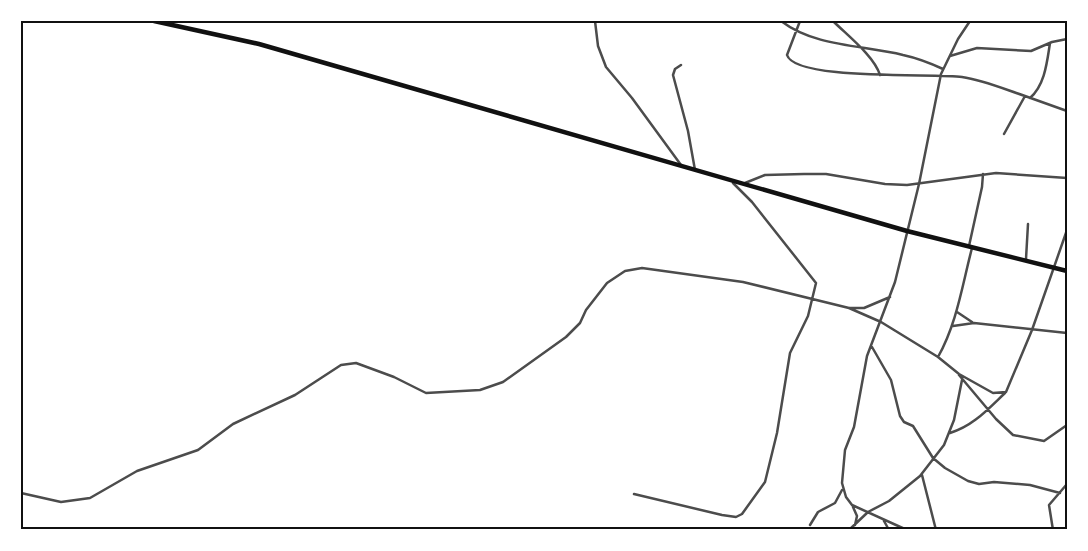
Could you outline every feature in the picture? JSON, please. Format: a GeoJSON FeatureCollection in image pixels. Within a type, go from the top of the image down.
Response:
{"type":"FeatureCollection","features":[{"type":"Feature","properties":{"kind":"main road"},"geometry":{"type":"LineString","coordinates":[[154,21],[259,44],[907,231],[1067,271]]}},
{"type":"Feature","properties":{"kind":"street"},"geometry":{"type":"LineString","coordinates":[[595,21],[598,46],[606,67],[632,98],[681,165]]}},
{"type":"Feature","properties":{"kind":"street"},"geometry":{"type":"LineString","coordinates":[[781,21],[796,32],[902,54],[943,69]]}},
{"type":"Feature","properties":{"kind":"street"},"geometry":{"type":"LineString","coordinates":[[800,21],[787,55],[793,63],[835,72],[880,75],[941,74],[964,77],[1067,111]]}},
{"type":"Feature","properties":{"kind":"street"},"geometry":{"type":"LineString","coordinates":[[833,21],[857,46],[871,57],[880,75]]}},
{"type":"Feature","properties":{"kind":"street"},"geometry":{"type":"LineString","coordinates":[[810,525],[818,512],[835,503],[840,498],[843,489],[846,450],[854,427],[861,381],[871,345],[891,296],[919,184],[941,74],[949,56],[970,21]]}},
{"type":"Feature","properties":{"kind":"street"},"geometry":{"type":"LineString","coordinates":[[949,56],[977,48],[1032,51],[1050,43],[1067,39]]}},
{"type":"Feature","properties":{"kind":"street"},"geometry":{"type":"LineString","coordinates":[[1030,98],[1036,92],[1043,77],[1050,43]]}},
{"type":"Feature","properties":{"kind":"street"},"geometry":{"type":"LineString","coordinates":[[681,65],[675,68],[673,75],[688,131],[694,170]]}},
{"type":"Feature","properties":{"kind":"street"},"geometry":{"type":"LineString","coordinates":[[1004,134],[1025,96]]}},
{"type":"Feature","properties":{"kind":"street"},"geometry":{"type":"LineString","coordinates":[[745,183],[765,175],[826,174],[885,184],[919,184],[983,174],[1067,178]]}},
{"type":"Feature","properties":{"kind":"street"},"geometry":{"type":"LineString","coordinates":[[938,357],[953,326],[957,312],[983,174]]}},
{"type":"Feature","properties":{"kind":"street"},"geometry":{"type":"LineString","coordinates":[[634,494],[722,516],[736,517],[742,514],[765,482],[777,433],[790,353],[808,316],[817,287],[815,279],[752,202],[730,179]]}},
{"type":"Feature","properties":{"kind":"street"},"geometry":{"type":"LineString","coordinates":[[1026,261],[1028,224]]}},
{"type":"Feature","properties":{"kind":"street"},"geometry":{"type":"LineString","coordinates":[[950,433],[966,427],[1006,392],[1032,330],[1067,230]]}},
{"type":"Feature","properties":{"kind":"street"},"geometry":{"type":"LineString","coordinates":[[21,492],[61,502],[90,498],[137,471],[198,450],[233,424],[295,394],[341,365],[356,363],[394,377],[426,394],[480,390],[504,382],[566,337],[580,323],[586,310],[607,283],[633,268],[716,277],[849,308],[881,322],[938,357],[959,374],[993,393],[1006,392]]}},
{"type":"Feature","properties":{"kind":"street"},"geometry":{"type":"LineString","coordinates":[[849,308],[864,308],[891,296]]}},
{"type":"Feature","properties":{"kind":"street"},"geometry":{"type":"LineString","coordinates":[[957,312],[974,323]]}},
{"type":"Feature","properties":{"kind":"street"},"geometry":{"type":"LineString","coordinates":[[953,326],[974,323],[1067,333]]}},
{"type":"Feature","properties":{"kind":"street"},"geometry":{"type":"LineString","coordinates":[[871,345],[891,380],[900,416],[904,422],[913,426],[933,458],[945,468],[968,481],[979,484],[994,482],[1030,485],[1060,493]]}},
{"type":"Feature","properties":{"kind":"street"},"geometry":{"type":"LineString","coordinates":[[959,374],[987,410],[1013,435],[1040,442],[1067,425]]}},
{"type":"Feature","properties":{"kind":"street"},"geometry":{"type":"LineString","coordinates":[[849,530],[868,512],[889,501],[922,474],[950,433],[962,380]]}},
{"type":"Feature","properties":{"kind":"street"},"geometry":{"type":"LineString","coordinates":[[922,474],[921,480],[936,530]]}},
{"type":"Feature","properties":{"kind":"street"},"geometry":{"type":"LineString","coordinates":[[1053,530],[1049,505],[1067,484]]}},
{"type":"Feature","properties":{"kind":"street"},"geometry":{"type":"LineString","coordinates":[[843,489],[857,516],[853,528]]}},
{"type":"Feature","properties":{"kind":"street"},"geometry":{"type":"LineString","coordinates":[[852,505],[907,530]]}},
{"type":"Feature","properties":{"kind":"street"},"geometry":{"type":"LineString","coordinates":[[884,520],[888,530]]}}]}
